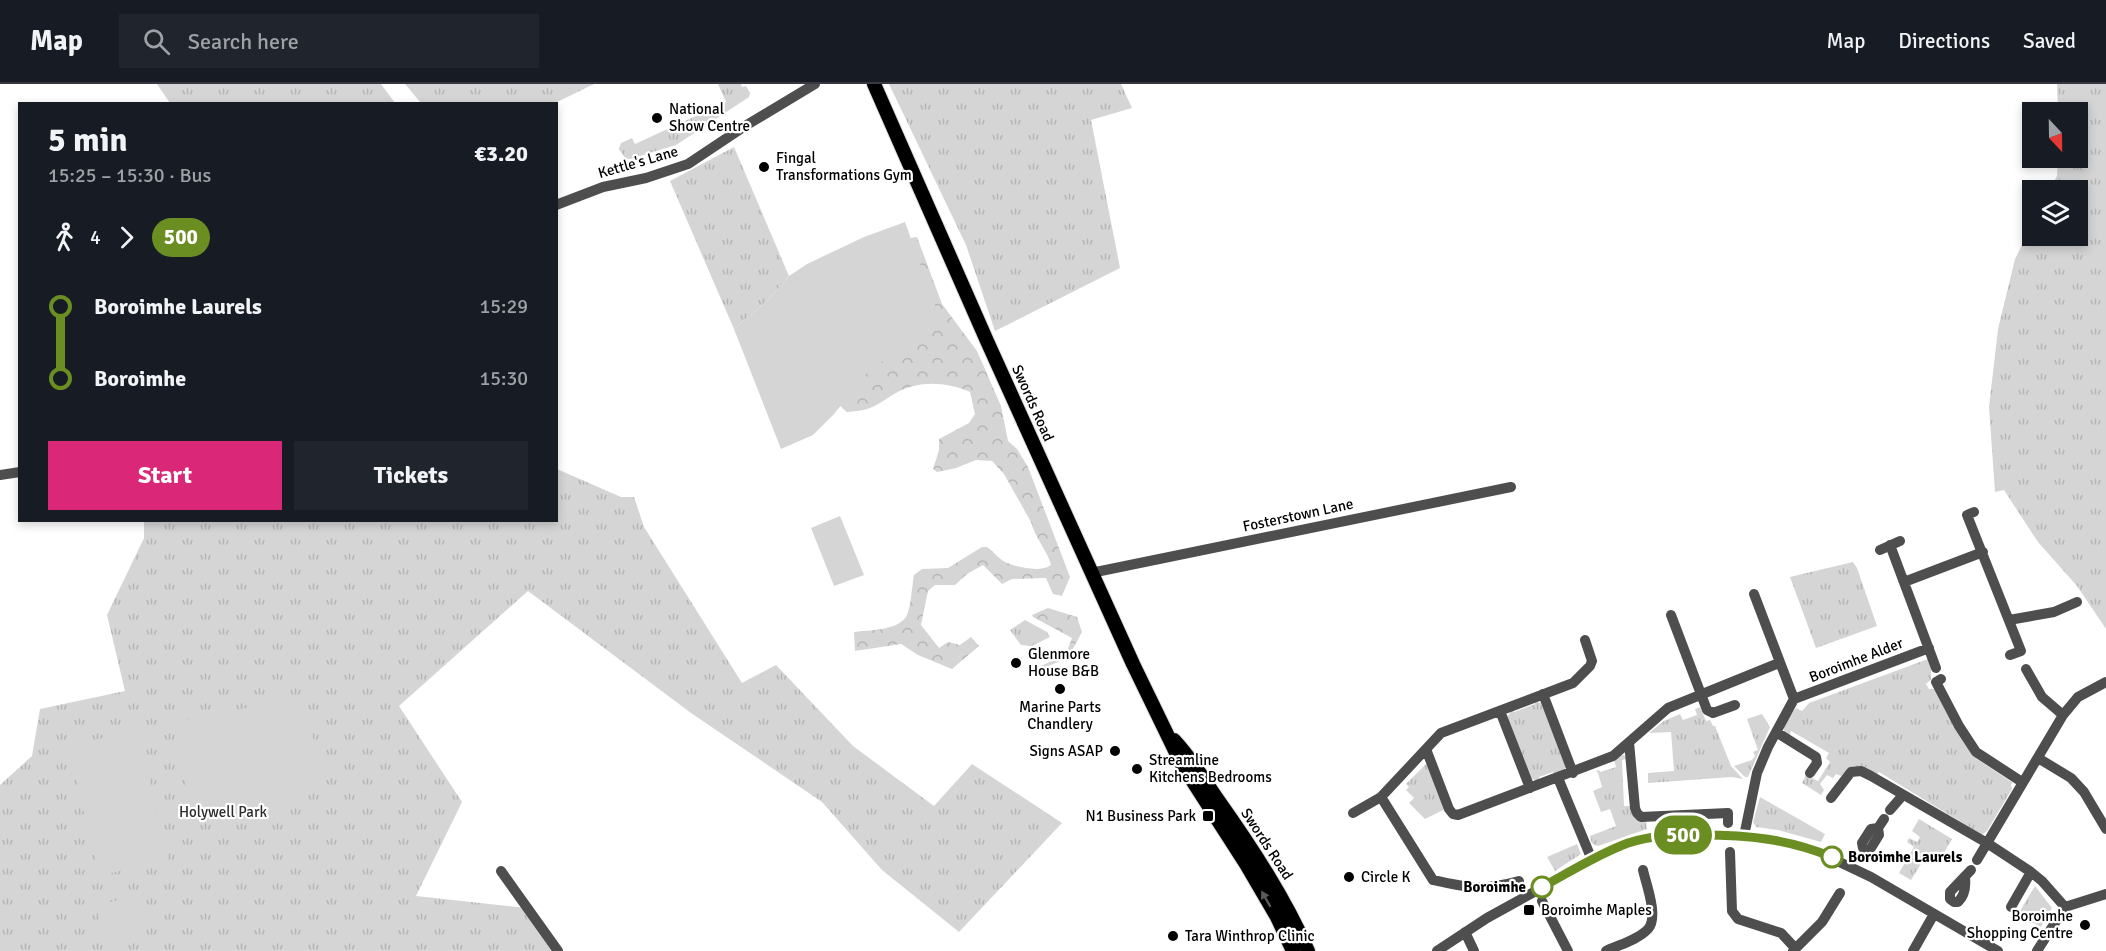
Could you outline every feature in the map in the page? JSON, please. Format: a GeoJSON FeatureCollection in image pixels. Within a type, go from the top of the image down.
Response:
{"type":"FeatureCollection","features":[{"type":"Feature","properties":{"kind":"main road","name":"Swords Road"},"geometry":{"type":"LineString","coordinates":[[874,84],[1091,573],[1181,764],[1246,864],[1277,917],[1293,951]]}},
{"type":"Feature","properties":{"kind":"main road","name":"Swords Road"},"geometry":{"type":"LineString","coordinates":[[1167,732],[1191,758],[1243,836],[1281,896],[1308,951]]}},
{"type":"Feature","properties":{"kind":"street","name":"Kettle's Lane"},"geometry":{"type":"LineString","coordinates":[[558,204],[603,187],[646,178],[688,164],[815,84]]}},
{"type":"Feature","properties":{"kind":"street"},"geometry":{"type":"LineString","coordinates":[[0,475],[18,472]]}},
{"type":"Feature","properties":{"kind":"street","name":"Fosterstown Lane"},"geometry":{"type":"LineString","coordinates":[[1091,573],[1511,487]]}},
{"type":"Feature","properties":{"kind":"street"},"geometry":{"type":"LineString","coordinates":[[1974,512],[1966,515],[1983,552],[2021,651],[2010,655]]}},
{"type":"Feature","properties":{"kind":"street"},"geometry":{"type":"LineString","coordinates":[[1880,550],[1895,543],[1904,582],[1936,668]]}},
{"type":"Feature","properties":{"kind":"street"},"geometry":{"type":"LineString","coordinates":[[1904,582],[1983,552]]}},
{"type":"Feature","properties":{"kind":"street"},"geometry":{"type":"LineString","coordinates":[[1744,836],[1757,773],[1794,699],[1754,594]]}},
{"type":"Feature","properties":{"kind":"street"},"geometry":{"type":"LineString","coordinates":[[2009,620],[2054,612],[2077,602]]}},
{"type":"Feature","properties":{"kind":"street"},"geometry":{"type":"LineString","coordinates":[[1670,615],[1707,710],[1710,712],[1735,705]]}},
{"type":"Feature","properties":{"kind":"street"},"geometry":{"type":"LineString","coordinates":[[1353,813],[1381,797],[1441,734],[1573,683],[1590,666],[1591,656],[1585,640]]}},
{"type":"Feature","properties":{"kind":"street","name":"Boroimhe Alder"},"geometry":{"type":"LineString","coordinates":[[1794,699],[1929,648]]}},
{"type":"Feature","properties":{"kind":"street"},"geometry":{"type":"LineString","coordinates":[[1426,749],[1449,809],[1453,814],[1466,812],[1613,756],[1668,708],[1779,663]]}},
{"type":"Feature","properties":{"kind":"street"},"geometry":{"type":"LineString","coordinates":[[2026,669],[2042,698],[2063,715]]}},
{"type":"Feature","properties":{"kind":"street"},"geometry":{"type":"LineString","coordinates":[[1936,682],[1959,726],[1976,752],[2022,782]]}},
{"type":"Feature","properties":{"kind":"street"},"geometry":{"type":"LineString","coordinates":[[1971,869],[2063,715],[2078,697],[2106,682]]}},
{"type":"Feature","properties":{"kind":"street"},"geometry":{"type":"LineString","coordinates":[[1543,694],[1573,772]]}},
{"type":"Feature","properties":{"kind":"street"},"geometry":{"type":"LineString","coordinates":[[1500,711],[1530,788]]}},
{"type":"Feature","properties":{"kind":"street"},"geometry":{"type":"LineString","coordinates":[[1776,732],[1816,757],[1817,763],[1810,773]]}},
{"type":"Feature","properties":{"kind":"street"},"geometry":{"type":"LineString","coordinates":[[1629,742],[1635,808],[1641,818],[1728,813],[1728,823]]}},
{"type":"Feature","properties":{"kind":"street"},"geometry":{"type":"LineString","coordinates":[[2038,758],[2071,778],[2084,792],[2106,829]]}},
{"type":"Feature","properties":{"kind":"street"},"geometry":{"type":"LineString","coordinates":[[1832,798],[1851,772],[1861,771],[1987,843],[2031,872],[2066,907]]}},
{"type":"Feature","properties":{"kind":"street"},"geometry":{"type":"LineString","coordinates":[[1558,778],[1592,860]]}},
{"type":"Feature","properties":{"kind":"street"},"geometry":{"type":"LineString","coordinates":[[1884,819],[1903,795]]}},
{"type":"Feature","properties":{"kind":"street"},"geometry":{"type":"LineString","coordinates":[[1381,797],[1433,880],[1473,889],[1498,887],[1519,880]]}},
{"type":"Feature","properties":{"kind":"street"},"geometry":{"type":"LineString","coordinates":[[1440,949],[1465,932],[1592,860],[1630,843],[1659,836],[1744,836],[1782,841],[1810,848],[1862,873],[1998,951]]}},
{"type":"Feature","properties":{"kind":"street"},"geometry":{"type":"LineString","coordinates":[[1731,852],[1732,911],[1738,919],[1781,933],[1794,950],[1822,922],[1840,893]]}},
{"type":"Feature","properties":{"kind":"street"},"geometry":{"type":"LineString","coordinates":[[1606,951],[1648,929],[1653,917],[1642,870]]}},
{"type":"Feature","properties":{"kind":"street"},"geometry":{"type":"LineString","coordinates":[[501,871],[558,951]]}},
{"type":"Feature","properties":{"kind":"street"},"geometry":{"type":"LineString","coordinates":[[2011,908],[2031,872]]}},
{"type":"Feature","properties":{"kind":"street"},"geometry":{"type":"LineString","coordinates":[[2037,951],[2066,907],[2106,894]]}},
{"type":"Feature","properties":{"kind":"street"},"geometry":{"type":"LineString","coordinates":[[1542,901],[1568,951]]}},
{"type":"Feature","properties":{"kind":"street"},"geometry":{"type":"LineString","coordinates":[[1913,951],[1934,914]]}},
{"type":"Feature","properties":{"kind":"street"},"geometry":{"type":"LineString","coordinates":[[1465,932],[1474,951]]}},
{"type":"Feature","properties":{"kind":"green space"},"geometry":{"type":"Polygon","coordinates":[[[157,84],[381,84],[394,102],[169,102],[157,84]]]}},
{"type":"Feature","properties":{"kind":"green space"},"geometry":{"type":"Polygon","coordinates":[[[405,84],[594,84],[557,102],[420,102],[405,84]]]}},
{"type":"Feature","properties":{"kind":"green space"},"geometry":{"type":"Polygon","coordinates":[[[718,84],[746,86],[750,93],[749,97],[676,145],[630,159],[625,158],[619,149],[621,143],[632,138],[635,144],[726,102],[718,84]]]}},
{"type":"Feature","properties":{"kind":"green space"},"geometry":{"type":"Polygon","coordinates":[[[889,84],[1121,84],[1132,108],[1091,120],[1120,268],[995,331],[966,245],[889,84]]]}},
{"type":"Feature","properties":{"kind":"green space"},"geometry":{"type":"Polygon","coordinates":[[[2057,84],[2106,84],[2106,629],[2077,586],[2038,542],[2004,490],[1995,492],[1989,407],[1998,329],[2015,259],[2022,245],[2088,246],[2088,180],[2055,180],[2057,168],[2088,168],[2088,102],[2058,102],[2057,84]]]}},
{"type":"Feature","properties":{"kind":"green space"},"geometry":{"type":"Polygon","coordinates":[[[734,147],[789,276],[768,300],[734,329],[670,181],[734,147]]]}},
{"type":"Feature","properties":{"kind":"green space"},"geometry":{"type":"Polygon","coordinates":[[[905,222],[942,325],[912,339],[866,374],[834,414],[813,435],[781,449],[734,329],[768,300],[789,276],[807,264],[864,237],[905,222]]]}},
{"type":"Feature","properties":{"kind":"green space"},"geometry":{"type":"Polygon","coordinates":[[[917,237],[942,304],[977,351],[1001,406],[1008,441],[1017,449],[1028,467],[1070,577],[1062,596],[1053,594],[1046,578],[1012,579],[1002,584],[983,565],[967,574],[955,585],[935,585],[928,591],[921,625],[939,648],[948,642],[960,645],[971,637],[979,646],[952,669],[918,655],[901,644],[855,651],[854,632],[882,629],[902,622],[909,608],[914,575],[922,569],[948,568],[982,547],[987,547],[1003,561],[1015,566],[1041,569],[1051,565],[1031,522],[1004,474],[992,461],[976,460],[937,472],[933,469],[939,450],[939,439],[969,423],[975,414],[970,392],[943,384],[923,384],[896,393],[865,410],[847,412],[840,406],[898,240],[917,237]]]}},
{"type":"Feature","properties":{"kind":"green space","name":"Holywell Park"},"geometry":{"type":"Polygon","coordinates":[[[558,469],[621,497],[634,497],[644,527],[742,683],[776,665],[853,746],[934,806],[972,764],[1062,823],[959,932],[882,870],[822,802],[691,713],[528,591],[399,706],[462,802],[416,896],[527,908],[558,951],[0,951],[0,785],[32,756],[40,709],[125,691],[107,615],[144,538],[144,522],[558,522],[558,469]]]}},
{"type":"Feature","properties":{"kind":"green space"},"geometry":{"type":"Polygon","coordinates":[[[840,516],[864,575],[834,586],[811,528],[840,516]]]}},
{"type":"Feature","properties":{"kind":"green space"},"geometry":{"type":"Polygon","coordinates":[[[1853,562],[1877,626],[1816,648],[1790,577],[1853,562]]]}},
{"type":"Feature","properties":{"kind":"green space"},"geometry":{"type":"Polygon","coordinates":[[[1048,608],[1077,617],[1082,632],[1068,658],[1036,671],[1039,667],[1066,654],[1072,638],[1033,617],[1032,615],[1048,608]]]}},
{"type":"Feature","properties":{"kind":"green space"},"geometry":{"type":"Polygon","coordinates":[[[1025,620],[1047,632],[1050,637],[1032,646],[1021,645],[1010,630],[1025,620]]]}},
{"type":"Feature","properties":{"kind":"green space"},"geometry":{"type":"Polygon","coordinates":[[[1928,659],[1931,680],[1926,684],[1929,689],[1935,689],[1974,757],[2013,783],[2011,784],[2012,789],[1987,831],[1982,835],[1879,772],[1877,774],[1850,768],[1841,776],[1836,774],[1833,778],[1827,775],[1820,784],[1824,790],[1821,795],[1802,783],[1806,775],[1818,781],[1830,762],[1826,758],[1829,753],[1791,731],[1789,736],[1784,732],[1784,724],[1796,708],[1802,711],[1809,703],[1928,659]]]}},
{"type":"Feature","properties":{"kind":"green space","name":"Holywell Park"},"geometry":{"type":"Polygon","coordinates":[[[303,697],[326,790],[191,820],[178,721],[303,697]]]}},
{"type":"Feature","properties":{"kind":"green space"},"geometry":{"type":"Polygon","coordinates":[[[1534,701],[1541,703],[1566,768],[1554,775],[1553,772],[1539,777],[1536,781],[1531,778],[1507,717],[1513,709],[1514,712],[1535,704],[1534,701]]]}},
{"type":"Feature","properties":{"kind":"green space"},"geometry":{"type":"Polygon","coordinates":[[[1700,707],[1706,721],[1710,720],[1715,726],[1731,766],[1743,779],[1732,777],[1648,783],[1648,773],[1674,771],[1671,732],[1649,733],[1664,721],[1680,714],[1683,720],[1697,715],[1695,709],[1700,707]]]}},
{"type":"Feature","properties":{"kind":"green space"},"geometry":{"type":"Polygon","coordinates":[[[1762,714],[1770,727],[1748,777],[1745,777],[1734,766],[1752,760],[1755,756],[1753,752],[1758,750],[1747,719],[1762,714]]]}},
{"type":"Feature","properties":{"kind":"green space"},"geometry":{"type":"Polygon","coordinates":[[[137,730],[168,859],[99,876],[68,746],[137,730]]]}},
{"type":"Feature","properties":{"kind":"green space"},"geometry":{"type":"Polygon","coordinates":[[[1622,755],[1626,759],[1622,760],[1624,806],[1630,806],[1635,817],[1646,822],[1647,829],[1596,846],[1592,843],[1590,836],[1616,826],[1610,809],[1601,812],[1593,791],[1602,787],[1596,771],[1616,767],[1614,760],[1622,755]]]}},
{"type":"Feature","properties":{"kind":"green space"},"geometry":{"type":"Polygon","coordinates":[[[1427,763],[1445,809],[1425,819],[1409,803],[1414,798],[1406,790],[1409,787],[1406,784],[1427,763]]]}},
{"type":"Feature","properties":{"kind":"green space"},"geometry":{"type":"Polygon","coordinates":[[[1760,797],[1825,834],[1821,842],[1778,830],[1756,827],[1753,822],[1760,797]]]}},
{"type":"Feature","properties":{"kind":"green space"},"geometry":{"type":"Polygon","coordinates":[[[1919,819],[1952,839],[1939,861],[1927,854],[1911,880],[1899,873],[1914,847],[1907,842],[1909,838],[1917,842],[1920,837],[1912,831],[1919,819]]]}},
{"type":"Feature","properties":{"kind":"green space"},"geometry":{"type":"Polygon","coordinates":[[[1577,844],[1581,854],[1555,871],[1547,857],[1577,844]]]}},
{"type":"Feature","properties":{"kind":"green space"},"geometry":{"type":"Polygon","coordinates":[[[2035,886],[2052,908],[2041,927],[2018,914],[2035,886]]]}},
{"type":"Feature","properties":{"kind":"green space"},"geometry":{"type":"Polygon","coordinates":[[[138,896],[147,939],[105,949],[96,905],[138,896]]]}},
{"type":"Feature","properties":{"kind":"bus line","name":"500"},"geometry":{"type":"LineString","coordinates":[[1542,887],[1610,850],[1645,838],[1659,836],[1760,837],[1810,848],[1832,857]]}},
{"type":"Feature","properties":{"kind":"place","name":"National Show Centre"},"geometry":{"type":"Point","coordinates":[657,118]}},
{"type":"Feature","properties":{"kind":"place","name":"Fingal Transformations Gym"},"geometry":{"type":"Point","coordinates":[764,167]}},
{"type":"Feature","properties":{"kind":"place","name":"Glenmore House B&B"},"geometry":{"type":"Point","coordinates":[1016,663]}},
{"type":"Feature","properties":{"kind":"place","name":"Marine Parts Chandlery"},"geometry":{"type":"Point","coordinates":[1060,689]}},
{"type":"Feature","properties":{"kind":"place","name":"Signs ASAP"},"geometry":{"type":"Point","coordinates":[1115,751]}},
{"type":"Feature","properties":{"kind":"place","name":"Streamline Kitchens Bedrooms"},"geometry":{"type":"Point","coordinates":[1137,769]}},
{"type":"Feature","properties":{"kind":"place","name":"N1 Business Park"},"geometry":{"type":"Point","coordinates":[1208,816]}},
{"type":"Feature","properties":{"kind":"place","name":"Boroimhe Laurels"},"geometry":{"type":"Point","coordinates":[1832,857]}},
{"type":"Feature","properties":{"kind":"place","name":"Circle K"},"geometry":{"type":"Point","coordinates":[1349,877]}},
{"type":"Feature","properties":{"kind":"place","name":"Boroimhe"},"geometry":{"type":"Point","coordinates":[1542,887]}},
{"type":"Feature","properties":{"kind":"place","name":"Boroimhe Maples"},"geometry":{"type":"Point","coordinates":[1529,910]}},
{"type":"Feature","properties":{"kind":"place","name":"Boroimhe Shopping Centre"},"geometry":{"type":"Point","coordinates":[2085,925]}},
{"type":"Feature","properties":{"kind":"place","name":"Tara Winthrop Clinic"},"geometry":{"type":"Point","coordinates":[1173,936]}}]}
